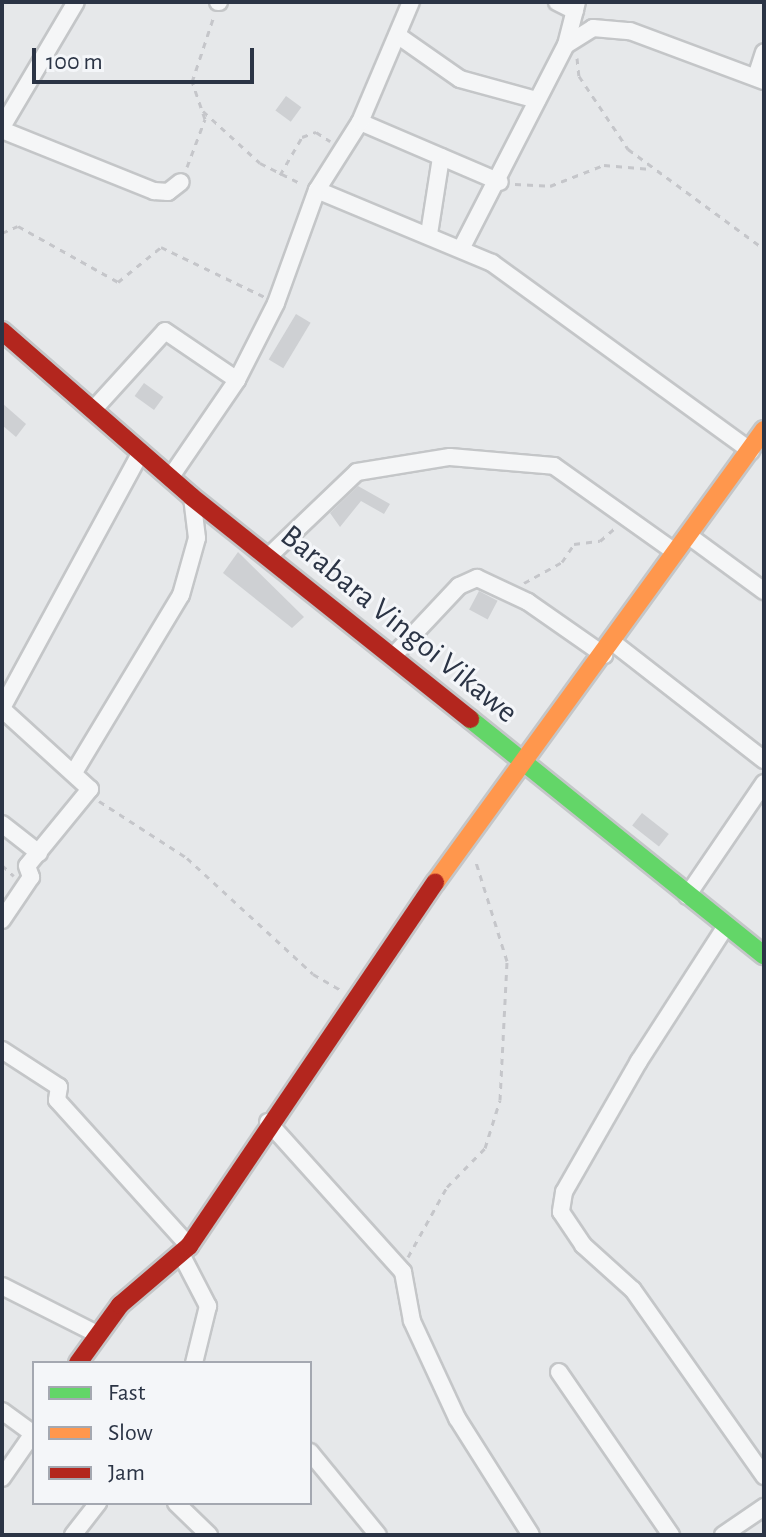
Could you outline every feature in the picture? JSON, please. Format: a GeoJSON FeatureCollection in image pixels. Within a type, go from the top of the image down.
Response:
{"type":"FeatureCollection","features":[{"type":"Feature","properties":{"kind":"street"},"geometry":{"type":"LineString","coordinates":[[76,2],[2,128],[154,191],[168,192],[181,182]]}},
{"type":"Feature","properties":{"kind":"street"},"geometry":{"type":"LineString","coordinates":[[170,478],[237,380],[276,303],[317,190],[360,122],[400,37],[411,2]]}},
{"type":"Feature","properties":{"kind":"street"},"geometry":{"type":"LineString","coordinates":[[462,247],[500,182],[537,100],[572,40],[576,7],[557,2]]}},
{"type":"Feature","properties":{"kind":"street"},"geometry":{"type":"LineString","coordinates":[[572,40],[630,31],[760,79],[764,52]]}},
{"type":"Feature","properties":{"kind":"street"},"geometry":{"type":"LineString","coordinates":[[400,37],[460,79],[537,100]]}},
{"type":"Feature","properties":{"kind":"street"},"geometry":{"type":"LineString","coordinates":[[360,122],[500,182]]}},
{"type":"Feature","properties":{"kind":"street"},"geometry":{"type":"LineString","coordinates":[[429,234],[441,157]]}},
{"type":"Feature","properties":{"kind":"street"},"geometry":{"type":"LineString","coordinates":[[317,190],[462,247],[751,451]]}},
{"type":"Feature","properties":{"kind":"street","name":"Barabara Vingoi Vikawe"},"geometry":{"type":"LineString","coordinates":[[2,331],[192,497],[396,653],[520,762],[764,955]]}},
{"type":"Feature","properties":{"kind":"street"},"geometry":{"type":"LineString","coordinates":[[94,409],[165,331],[237,380]]}},
{"type":"Feature","properties":{"kind":"street"},"geometry":{"type":"LineString","coordinates":[[79,1361],[95,1333],[185,1250],[268,1122],[520,762],[609,650],[675,552],[764,430]]}},
{"type":"Feature","properties":{"kind":"street"},"geometry":{"type":"LineString","coordinates":[[2,920],[39,853],[89,795],[76,769],[2,708],[141,452]]}},
{"type":"Feature","properties":{"kind":"street"},"geometry":{"type":"LineString","coordinates":[[268,557],[357,472],[410,461],[546,464],[675,552]]}},
{"type":"Feature","properties":{"kind":"street"},"geometry":{"type":"LineString","coordinates":[[76,769],[181,595],[197,538],[192,497]]}},
{"type":"Feature","properties":{"kind":"street"},"geometry":{"type":"LineString","coordinates":[[689,536],[764,591]]}},
{"type":"Feature","properties":{"kind":"street"},"geometry":{"type":"LineString","coordinates":[[396,653],[466,582],[477,578],[506,590],[609,650],[764,760]]}},
{"type":"Feature","properties":{"kind":"street"},"geometry":{"type":"LineString","coordinates":[[687,896],[764,783]]}},
{"type":"Feature","properties":{"kind":"street"},"geometry":{"type":"LineString","coordinates":[[2,824],[39,853]]}},
{"type":"Feature","properties":{"kind":"street"},"geometry":{"type":"LineString","coordinates":[[726,926],[639,1061],[564,1192],[561,1212],[583,1245],[633,1290],[764,1476]]}},
{"type":"Feature","properties":{"kind":"street"},"geometry":{"type":"LineString","coordinates":[[2,1050],[59,1087],[57,1100],[185,1250],[208,1306],[197,1358]]}},
{"type":"Feature","properties":{"kind":"street"},"geometry":{"type":"LineString","coordinates":[[268,1122],[403,1272],[412,1321],[457,1418],[531,1535]]}},
{"type":"Feature","properties":{"kind":"street"},"geometry":{"type":"LineString","coordinates":[[2,1286],[95,1333]]}},
{"type":"Feature","properties":{"kind":"street"},"geometry":{"type":"LineString","coordinates":[[559,1372],[671,1535]]}},
{"type":"Feature","properties":{"kind":"street"},"geometry":{"type":"LineString","coordinates":[[2,1411],[32,1432]]}},
{"type":"Feature","properties":{"kind":"street"},"geometry":{"type":"LineString","coordinates":[[2,1478],[32,1436]]}},
{"type":"Feature","properties":{"kind":"street"},"geometry":{"type":"LineString","coordinates":[[312,1454],[378,1535]]}},
{"type":"Feature","properties":{"kind":"street"},"geometry":{"type":"LineString","coordinates":[[73,1535],[96,1505]]}},
{"type":"Feature","properties":{"kind":"street"},"geometry":{"type":"LineString","coordinates":[[178,1505],[209,1535]]}},
{"type":"Feature","properties":{"kind":"street"},"geometry":{"type":"LineString","coordinates":[[723,1535],[764,1507]]}},
{"type":"Feature","properties":{"kind":"path"},"geometry":{"type":"LineString","coordinates":[[181,182],[200,139],[203,111],[192,82],[219,2]]}},
{"type":"Feature","properties":{"kind":"path"},"geometry":{"type":"LineString","coordinates":[[572,40],[579,76],[651,169],[764,249]]}},
{"type":"Feature","properties":{"kind":"path"},"geometry":{"type":"LineString","coordinates":[[203,111],[280,175],[317,190]]}},
{"type":"Feature","properties":{"kind":"path"},"geometry":{"type":"LineString","coordinates":[[280,175],[308,133],[341,149]]}},
{"type":"Feature","properties":{"kind":"path"},"geometry":{"type":"LineString","coordinates":[[500,182],[539,187],[604,165],[651,169]]}},
{"type":"Feature","properties":{"kind":"path"},"geometry":{"type":"LineString","coordinates":[[2,233],[18,226],[118,282],[161,247],[276,303]]}},
{"type":"Feature","properties":{"kind":"path"},"geometry":{"type":"LineString","coordinates":[[506,590],[562,562],[574,544],[600,541],[627,517]]}},
{"type":"Feature","properties":{"kind":"path"},"geometry":{"type":"LineString","coordinates":[[89,795],[187,858],[313,974],[358,994]]}},
{"type":"Feature","properties":{"kind":"path"},"geometry":{"type":"LineString","coordinates":[[403,1272],[426,1218],[485,1148],[500,1100],[507,961],[467,841]]}},
{"type":"Feature","properties":{"kind":"building"},"geometry":{"type":"Polygon","coordinates":[[[286,96],[301,107],[291,122],[275,111],[286,96]]]}},
{"type":"Feature","properties":{"kind":"building"},"geometry":{"type":"Polygon","coordinates":[[[296,314],[311,323],[283,368],[269,359],[296,314]]]}},
{"type":"Feature","properties":{"kind":"building"},"geometry":{"type":"Polygon","coordinates":[[[144,383],[163,397],[154,410],[135,396],[144,383]]]}},
{"type":"Feature","properties":{"kind":"building"},"geometry":{"type":"Polygon","coordinates":[[[2,403],[26,424],[16,437],[2,425],[2,403]]]}},
{"type":"Feature","properties":{"kind":"building"},"geometry":{"type":"Polygon","coordinates":[[[358,486],[390,504],[384,514],[361,501],[340,527],[330,513],[358,486]]]}},
{"type":"Feature","properties":{"kind":"building"},"geometry":{"type":"Polygon","coordinates":[[[238,552],[304,617],[292,628],[223,573],[238,552]]]}},
{"type":"Feature","properties":{"kind":"building"},"geometry":{"type":"Polygon","coordinates":[[[479,591],[498,601],[488,619],[469,610],[479,591]]]}},
{"type":"Feature","properties":{"kind":"building"},"geometry":{"type":"Polygon","coordinates":[[[642,813],[669,834],[659,847],[632,826],[642,813]]]}},
{"type":"Feature","properties":{"kind":"traffic: fast"},"geometry":{"type":"LineString","coordinates":[[470,719],[764,955]]}},
{"type":"Feature","properties":{"kind":"traffic: slow"},"geometry":{"type":"LineString","coordinates":[[435,883],[764,430]]}},
{"type":"Feature","properties":{"kind":"traffic: jam"},"geometry":{"type":"LineString","coordinates":[[2,331],[192,497],[470,719]]}},
{"type":"Feature","properties":{"kind":"traffic: jam"},"geometry":{"type":"LineString","coordinates":[[79,1361],[120,1305],[189,1246],[435,883]]}}]}
